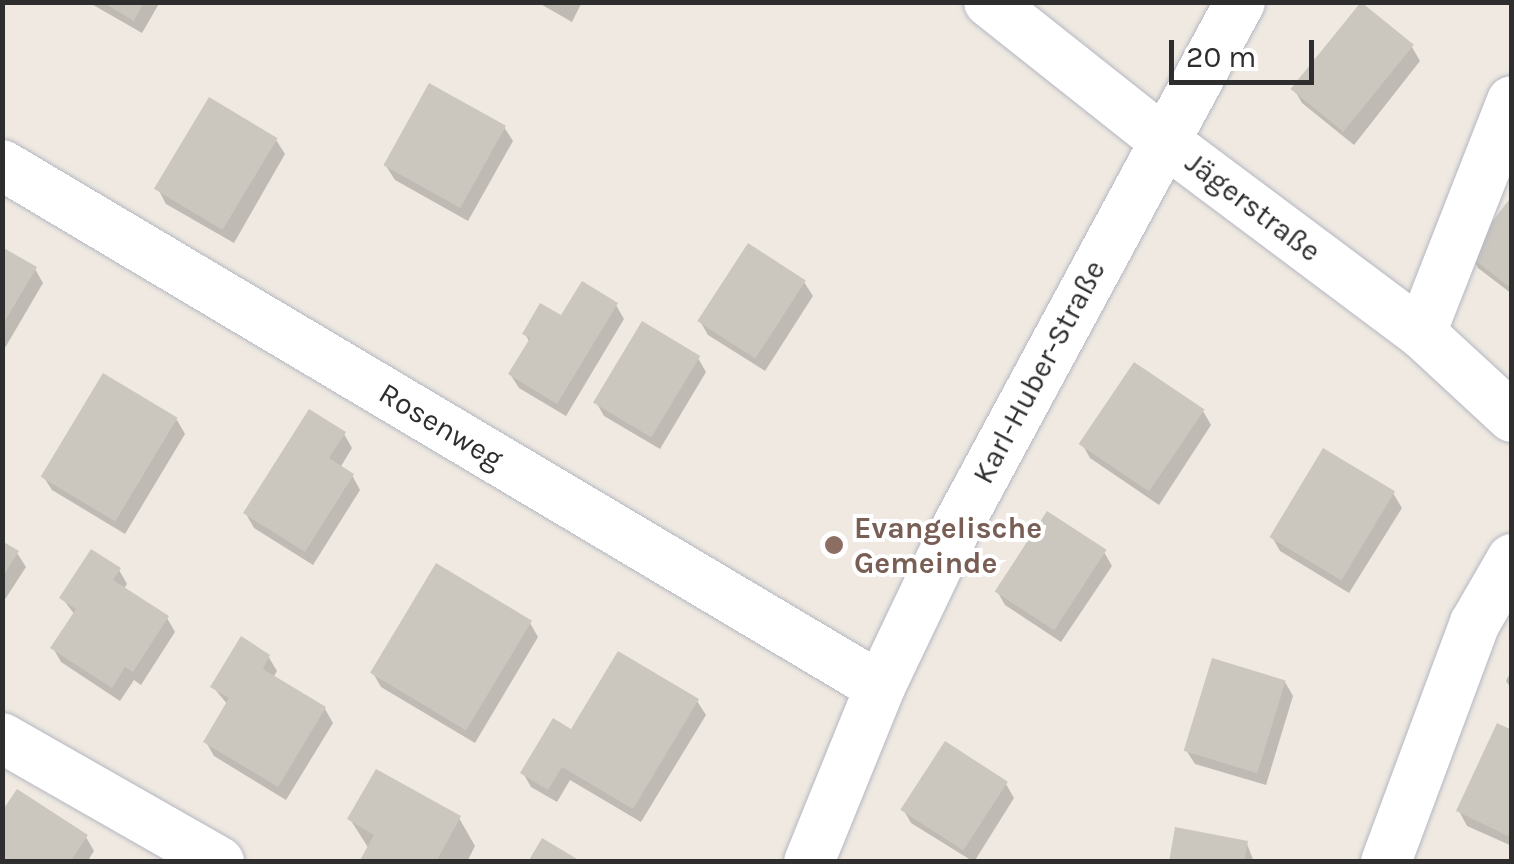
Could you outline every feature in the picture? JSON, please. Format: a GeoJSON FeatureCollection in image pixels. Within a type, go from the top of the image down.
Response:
{"type":"FeatureCollection","features":[{"type":"Feature","properties":{"kind":"street","name":"Jägerstraße"},"geometry":{"type":"LineString","coordinates":[[990,2],[1162,140],[1421,332],[1512,417]]}},
{"type":"Feature","properties":{"kind":"street","name":"Karl-Huber-Straße"},"geometry":{"type":"LineString","coordinates":[[810,862],[880,687],[952,536],[1162,140],[1240,2]]}},
{"type":"Feature","properties":{"kind":"street"},"geometry":{"type":"LineString","coordinates":[[1421,332],[1512,101]]}},
{"type":"Feature","properties":{"kind":"street","name":"Rosenweg"},"geometry":{"type":"LineString","coordinates":[[2,165],[880,687]]}},
{"type":"Feature","properties":{"kind":"street"},"geometry":{"type":"LineString","coordinates":[[1386,862],[1475,623],[1512,560]]}},
{"type":"Feature","properties":{"kind":"street"},"geometry":{"type":"LineString","coordinates":[[2,738],[219,862]]}},
{"type":"Feature","properties":{"kind":"building"},"geometry":{"type":"Polygon","coordinates":[[[102,2],[144,2],[134,21],[102,2]]]}},
{"type":"Feature","properties":{"kind":"building"},"geometry":{"type":"Polygon","coordinates":[[[1361,2],[1414,45],[1343,132],[1291,89],[1361,2]]]}},
{"type":"Feature","properties":{"kind":"building"},"geometry":{"type":"Polygon","coordinates":[[[429,83],[506,126],[460,208],[383,165],[429,83]]]}},
{"type":"Feature","properties":{"kind":"building"},"geometry":{"type":"Polygon","coordinates":[[[209,97],[278,138],[222,230],[154,189],[209,97]]]}},
{"type":"Feature","properties":{"kind":"building"},"geometry":{"type":"Polygon","coordinates":[[[1512,196],[1512,289],[1467,254],[1512,196]]]}},
{"type":"Feature","properties":{"kind":"building"},"geometry":{"type":"Polygon","coordinates":[[[748,243],[806,281],[755,359],[697,321],[748,243]]]}},
{"type":"Feature","properties":{"kind":"building"},"geometry":{"type":"Polygon","coordinates":[[[2,247],[37,267],[2,326],[2,247]]]}},
{"type":"Feature","properties":{"kind":"building"},"geometry":{"type":"Polygon","coordinates":[[[582,281],[618,303],[557,404],[508,374],[530,338],[522,334],[540,303],[561,315],[582,281]]]}},
{"type":"Feature","properties":{"kind":"building"},"geometry":{"type":"Polygon","coordinates":[[[642,321],[700,356],[651,437],[593,402],[642,321]]]}},
{"type":"Feature","properties":{"kind":"building"},"geometry":{"type":"Polygon","coordinates":[[[1134,362],[1204,410],[1149,492],[1079,444],[1134,362]]]}},
{"type":"Feature","properties":{"kind":"building"},"geometry":{"type":"Polygon","coordinates":[[[103,373],[178,418],[115,522],[41,477],[103,373]]]}},
{"type":"Feature","properties":{"kind":"building"},"geometry":{"type":"Polygon","coordinates":[[[309,409],[346,432],[329,458],[354,474],[305,552],[243,513],[309,409]]]}},
{"type":"Feature","properties":{"kind":"building"},"geometry":{"type":"Polygon","coordinates":[[[1323,448],[1395,491],[1341,580],[1269,537],[1323,448]]]}},
{"type":"Feature","properties":{"kind":"building"},"geometry":{"type":"Polygon","coordinates":[[[1047,511],[1107,550],[1054,630],[995,592],[1047,511]]]}},
{"type":"Feature","properties":{"kind":"building"},"geometry":{"type":"Polygon","coordinates":[[[2,541],[19,551],[2,578],[2,541]]]}},
{"type":"Feature","properties":{"kind":"building"},"geometry":{"type":"Polygon","coordinates":[[[91,549],[121,568],[113,580],[169,616],[133,672],[125,667],[112,688],[50,648],[76,609],[59,598],[91,549]]]}},
{"type":"Feature","properties":{"kind":"building"},"geometry":{"type":"Polygon","coordinates":[[[436,563],[532,621],[466,730],[370,673],[436,563]]]}},
{"type":"Feature","properties":{"kind":"building"},"geometry":{"type":"Polygon","coordinates":[[[241,636],[270,655],[263,669],[326,707],[278,787],[203,742],[229,698],[210,687],[241,636]]]}},
{"type":"Feature","properties":{"kind":"building"},"geometry":{"type":"Polygon","coordinates":[[[618,651],[699,699],[633,809],[562,767],[548,790],[520,773],[553,718],[571,729],[618,651]]]}},
{"type":"Feature","properties":{"kind":"building"},"geometry":{"type":"Polygon","coordinates":[[[1212,658],[1286,681],[1257,773],[1184,751],[1212,658]]]}},
{"type":"Feature","properties":{"kind":"building"},"geometry":{"type":"Polygon","coordinates":[[[1497,723],[1512,730],[1512,838],[1456,811],[1497,723]]]}},
{"type":"Feature","properties":{"kind":"building"},"geometry":{"type":"Polygon","coordinates":[[[945,741],[1008,782],[963,851],[900,810],[945,741]]]}},
{"type":"Feature","properties":{"kind":"building"},"geometry":{"type":"Polygon","coordinates":[[[376,769],[461,816],[436,862],[359,862],[374,835],[347,819],[376,769]]]}},
{"type":"Feature","properties":{"kind":"building"},"geometry":{"type":"Polygon","coordinates":[[[17,789],[88,835],[70,862],[2,862],[2,811],[17,789]]]}},
{"type":"Feature","properties":{"kind":"building"},"geometry":{"type":"Polygon","coordinates":[[[1175,827],[1248,841],[1244,862],[1169,862],[1175,827]]]}},
{"type":"Feature","properties":{"kind":"building"},"geometry":{"type":"Polygon","coordinates":[[[542,838],[582,862],[528,862],[542,838]]]}},
{"type":"Feature","properties":{"kind":"place","name":"Evangelische Gemeinde"},"geometry":{"type":"Point","coordinates":[834,545]}}]}
